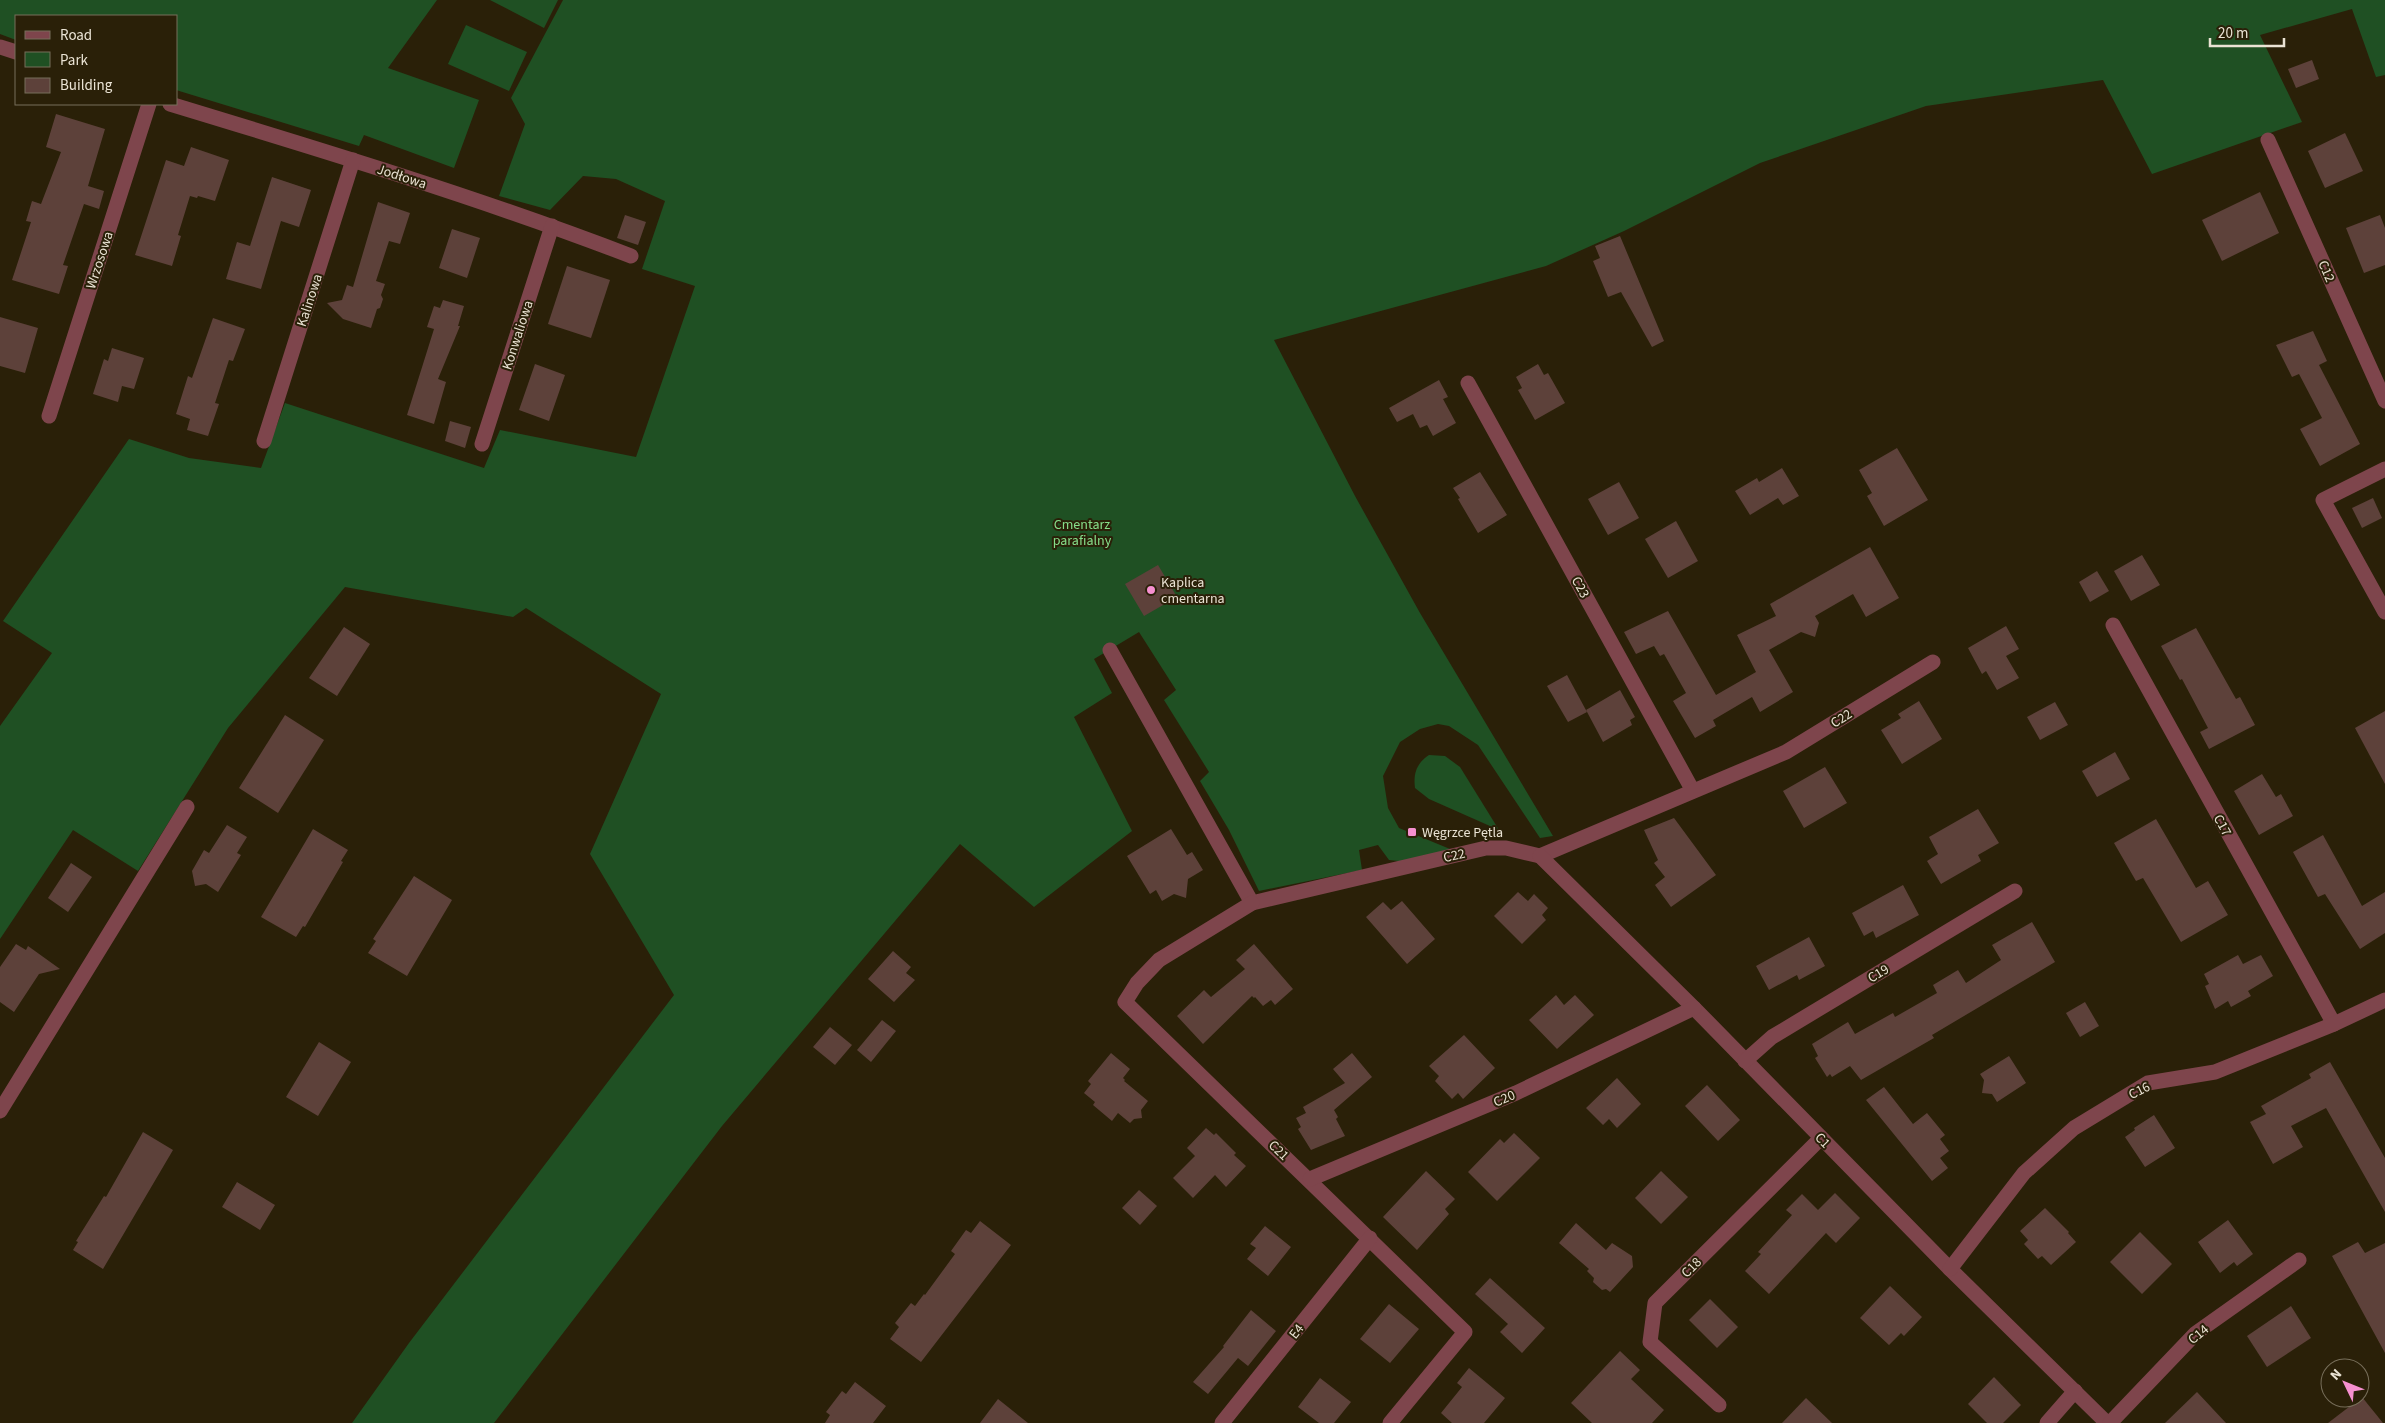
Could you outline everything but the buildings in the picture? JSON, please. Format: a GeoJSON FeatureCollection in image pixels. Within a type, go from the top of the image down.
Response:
{"type":"FeatureCollection","features":[{"type":"Feature","properties":{"kind":"street"},"geometry":{"type":"LineString","coordinates":[[0,47],[15,52]]}},
{"type":"Feature","properties":{"kind":"street","name":"Wrzosowa"},"geometry":{"type":"LineString","coordinates":[[49,416],[149,105]]}},
{"type":"Feature","properties":{"kind":"street","name":"Jodłowa"},"geometry":{"type":"LineString","coordinates":[[173,105],[353,160],[552,226],[630,256]]}},
{"type":"Feature","properties":{"kind":"street","name":"C12"},"geometry":{"type":"LineString","coordinates":[[2268,140],[2385,401]]}},
{"type":"Feature","properties":{"kind":"street","name":"Kalinowa"},"geometry":{"type":"LineString","coordinates":[[264,441],[353,160]]}},
{"type":"Feature","properties":{"kind":"street","name":"Konwaliowa"},"geometry":{"type":"LineString","coordinates":[[482,444],[552,226]]}},
{"type":"Feature","properties":{"kind":"street","name":"C23"},"geometry":{"type":"LineString","coordinates":[[1468,383],[1693,791]]}},
{"type":"Feature","properties":{"kind":"street"},"geometry":{"type":"LineString","coordinates":[[2385,469],[2323,500],[2385,612]]}},
{"type":"Feature","properties":{"kind":"street","name":"C17"},"geometry":{"type":"LineString","coordinates":[[2113,625],[2334,1024]]}},
{"type":"Feature","properties":{"kind":"street"},"geometry":{"type":"LineString","coordinates":[[1110,650],[1252,903]]}},
{"type":"Feature","properties":{"kind":"street","name":"C22"},"geometry":{"type":"LineString","coordinates":[[1252,903],[1486,848],[1506,848],[1540,856],[1786,752],[1933,662]]}},
{"type":"Feature","properties":{"kind":"street"},"geometry":{"type":"LineString","coordinates":[[0,1111],[187,807]]}},
{"type":"Feature","properties":{"kind":"street","name":"C1"},"geometry":{"type":"LineString","coordinates":[[1540,856],[1694,1008],[1950,1269],[2109,1423]]}},
{"type":"Feature","properties":{"kind":"street","name":"C19"},"geometry":{"type":"LineString","coordinates":[[1745,1061],[1772,1037],[2015,891]]}},
{"type":"Feature","properties":{"kind":"street","name":"C21"},"geometry":{"type":"LineString","coordinates":[[1252,903],[1158,960],[1137,984],[1125,1002],[1466,1332],[1390,1423]]}},
{"type":"Feature","properties":{"kind":"street","name":"C16"},"geometry":{"type":"LineString","coordinates":[[1950,1269],[2024,1173],[2074,1128],[2148,1083],[2215,1072],[2334,1024],[2385,1000]]}},
{"type":"Feature","properties":{"kind":"street","name":"C20"},"geometry":{"type":"LineString","coordinates":[[1310,1179],[1516,1093],[1694,1008]]}},
{"type":"Feature","properties":{"kind":"street","name":"C18"},"geometry":{"type":"LineString","coordinates":[[1719,1405],[1650,1342],[1654,1303],[1822,1138]]}},
{"type":"Feature","properties":{"kind":"street","name":"E4"},"geometry":{"type":"LineString","coordinates":[[1222,1423],[1370,1238]]}},
{"type":"Feature","properties":{"kind":"street","name":"C14"},"geometry":{"type":"LineString","coordinates":[[2109,1423],[2196,1333],[2299,1260]]}},
{"type":"Feature","properties":{"kind":"street"},"geometry":{"type":"LineString","coordinates":[[2047,1423],[2075,1391]]}},
{"type":"Feature","properties":{"kind":"green space"},"geometry":{"type":"Polygon","coordinates":[[[0,0],[437,0],[388,68],[479,100],[454,168],[364,135],[359,146],[178,91],[178,15],[15,15],[15,40],[0,34],[0,0]]]}},
{"type":"Feature","properties":{"kind":"green space"},"geometry":{"type":"Polygon","coordinates":[[[490,0],[558,0],[544,28],[490,0]]]}},
{"type":"Feature","properties":{"kind":"green space","name":"Cmentarz parafialny"},"geometry":{"type":"Polygon","coordinates":[[[563,0],[2385,0],[2385,75],[2376,77],[2352,9],[2260,35],[2302,122],[2152,174],[2103,80],[1926,106],[1760,163],[1624,231],[1546,266],[1274,340],[1355,496],[1420,613],[1553,836],[1540,838],[1478,745],[1449,726],[1438,724],[1420,729],[1400,742],[1383,776],[1388,808],[1399,828],[1450,849],[1409,862],[1389,860],[1378,845],[1359,850],[1362,870],[1259,891],[1229,830],[1200,781],[1209,772],[1164,700],[1176,690],[1139,632],[1094,659],[1112,693],[1074,717],[1132,831],[1034,907],[960,844],[722,1126],[494,1423],[352,1423],[409,1343],[674,995],[590,854],[661,694],[526,608],[513,617],[345,587],[228,728],[138,871],[73,830],[0,939],[0,726],[52,653],[3,621],[129,439],[189,458],[261,468],[285,403],[484,468],[500,430],[636,457],[695,286],[642,269],[665,201],[616,179],[583,176],[550,210],[499,196],[525,124],[511,98],[563,0]]]}},
{"type":"Feature","properties":{"kind":"green space"},"geometry":{"type":"Polygon","coordinates":[[[466,25],[527,52],[509,91],[448,64],[466,25]]]}},
{"type":"Feature","properties":{"kind":"green space"},"geometry":{"type":"Polygon","coordinates":[[[1429,755],[1445,756],[1460,767],[1499,830],[1429,799],[1415,788],[1417,769],[1421,761],[1429,755]]]}},
{"type":"Feature","properties":{"kind":"place","name":"Kaplica cmentarna"},"geometry":{"type":"Point","coordinates":[1151,590]}},
{"type":"Feature","properties":{"kind":"place","name":"Węgrzce Pętla"},"geometry":{"type":"Point","coordinates":[1412,832]}}]}
